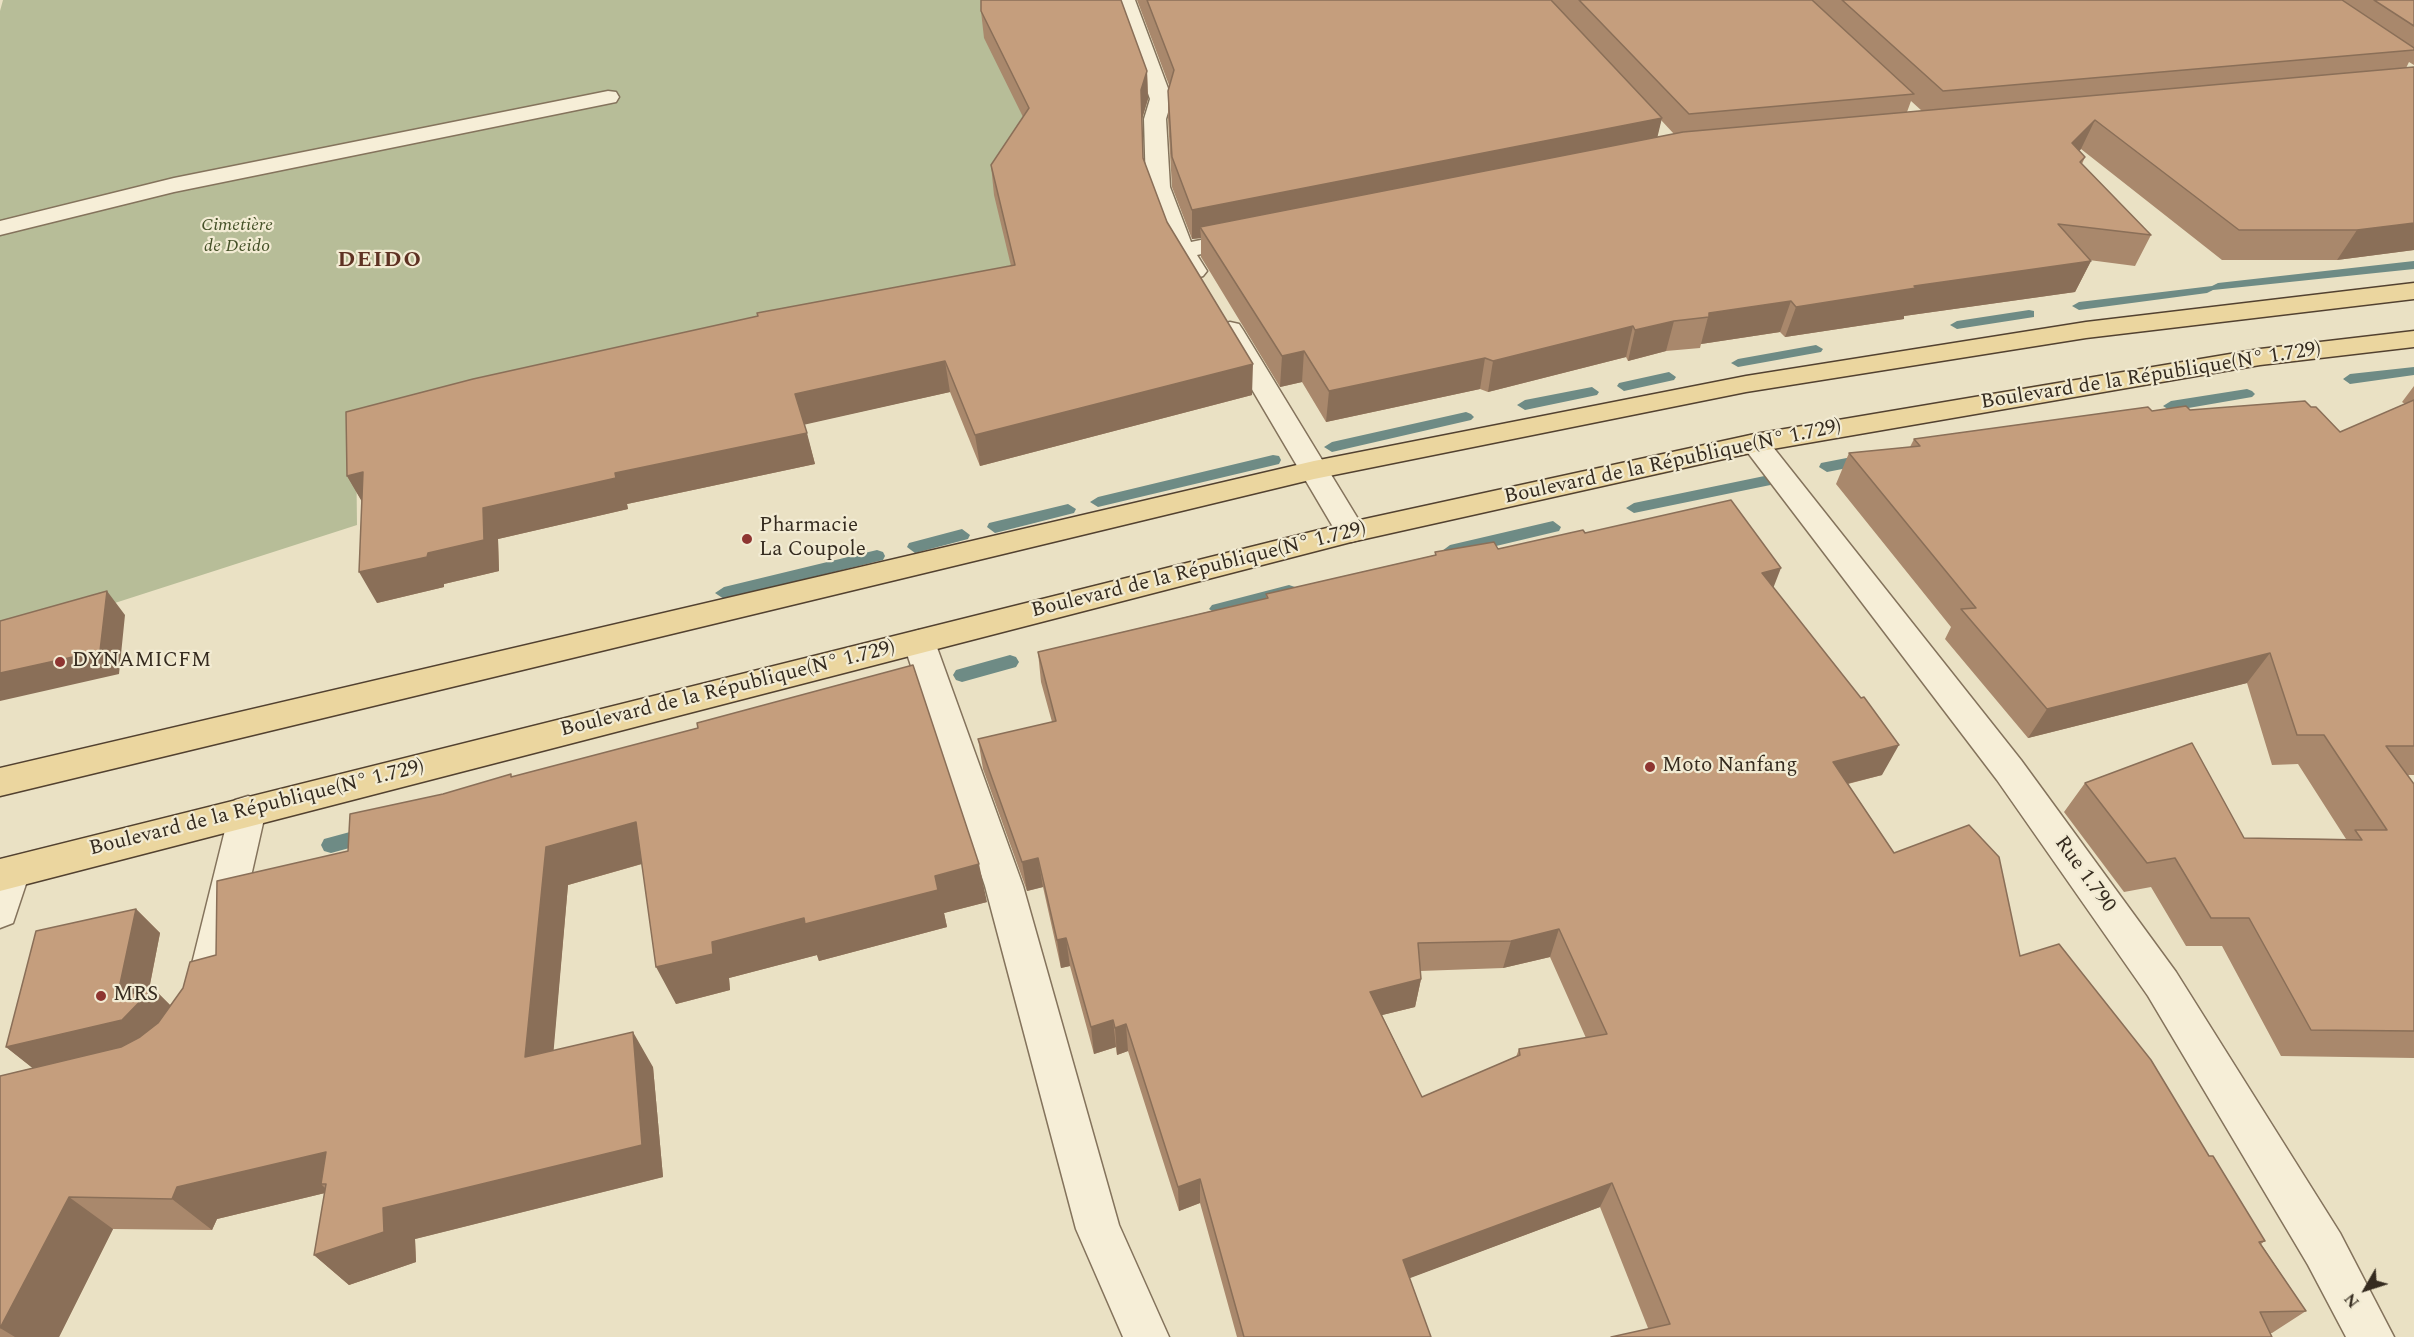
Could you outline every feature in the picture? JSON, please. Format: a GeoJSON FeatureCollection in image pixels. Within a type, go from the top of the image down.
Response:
{"type":"FeatureCollection","features":[{"type":"Feature","properties":{"kind":"main road"},"geometry":{"type":"LineString","coordinates":[[0,782],[318,709],[1314,470],[1758,382],[2086,330],[2414,291]]}},
{"type":"Feature","properties":{"kind":"main road","name":"Boulevard de la République(N° 1.729)"},"geometry":{"type":"LineString","coordinates":[[5,874],[249,810],[1351,532],[1755,443],[2260,357],[2414,339]]}},
{"type":"Feature","properties":{"kind":"street"},"geometry":{"type":"LineString","coordinates":[[1125,0],[1161,99],[1155,119],[1158,187],[1182,251],[1351,532]]}},
{"type":"Feature","properties":{"kind":"street"},"geometry":{"type":"LineString","coordinates":[[0,228],[174,185],[608,97]]}},
{"type":"Feature","properties":{"kind":"street"},"geometry":{"type":"LineString","coordinates":[[1182,251],[1264,235]]}},
{"type":"Feature","properties":{"kind":"street","name":"Rue 1.790"},"geometry":{"type":"LineString","coordinates":[[1755,443],[2009,770],[2162,984],[2324,1249],[2371,1337]]}},
{"type":"Feature","properties":{"kind":"street"},"geometry":{"type":"LineString","coordinates":[[919,642],[1004,886],[1098,1228],[1146,1337]]}},
{"type":"Feature","properties":{"kind":"street"},"geometry":{"type":"LineString","coordinates":[[190,1031],[197,1023],[249,810]]}},
{"type":"Feature","properties":{"kind":"street"},"geometry":{"type":"LineString","coordinates":[[0,912],[5,874]]}},
{"type":"Feature","properties":{"kind":"green space","name":"Cimetière de Deido"},"geometry":{"type":"Polygon","coordinates":[[[3,0],[1024,0],[1027,52],[1018,290],[356,440],[357,525],[0,640],[0,11],[3,0]]]}},
{"type":"Feature","properties":{"kind":"building"},"geometry":{"type":"Polygon","coordinates":[[[981,0],[1121,0],[1147,71],[1141,90],[1143,158],[1167,222],[1253,364],[975,435],[945,361],[795,394],[807,433],[615,473],[616,478],[483,508],[484,540],[428,553],[427,557],[359,572],[363,472],[347,476],[346,412],[473,379],[758,316],[757,313],[1015,265],[991,165],[1029,108],[981,11],[981,0]]]}},
{"type":"Feature","properties":{"kind":"building"},"geometry":{"type":"Polygon","coordinates":[[[1147,0],[1551,0],[1662,118],[1192,210],[1172,157],[1168,91],[1174,70],[1147,0]]]}},
{"type":"Feature","properties":{"kind":"building"},"geometry":{"type":"Polygon","coordinates":[[[1579,0],[1812,0],[1914,94],[1689,114],[1579,0]]]}},
{"type":"Feature","properties":{"kind":"building"},"geometry":{"type":"Polygon","coordinates":[[[1842,0],[2342,0],[2414,50],[1943,91],[1842,0]]]}},
{"type":"Feature","properties":{"kind":"building"},"geometry":{"type":"Polygon","coordinates":[[[2374,0],[2414,0],[2414,26],[2374,0]]]}},
{"type":"Feature","properties":{"kind":"building"},"geometry":{"type":"Polygon","coordinates":[[[2414,67],[2414,223],[2357,230],[2239,230],[2095,120],[2072,143],[2085,157],[2080,162],[2151,235],[2058,224],[2091,261],[1914,286],[1916,288],[1796,307],[1791,301],[1709,313],[1709,317],[1674,321],[1635,330],[1633,326],[1493,361],[1485,358],[1329,391],[1304,351],[1282,356],[1200,227],[1683,132],[2414,67]]]}},
{"type":"Feature","properties":{"kind":"building"},"geometry":{"type":"Polygon","coordinates":[[[2414,400],[2414,746],[2386,746],[2414,784],[2414,1031],[2311,1030],[2249,918],[2211,918],[2175,858],[2147,863],[2085,783],[2192,743],[2244,838],[2362,840],[2355,830],[2387,830],[2324,735],[2297,735],[2270,653],[2047,709],[1961,609],[1976,608],[1849,453],[1920,446],[1914,439],[2148,407],[2152,411],[2186,406],[2190,410],[2305,401],[2311,407],[2316,407],[2340,432],[2414,400]]]}},
{"type":"Feature","properties":{"kind":"building"},"geometry":{"type":"Polygon","coordinates":[[[1731,500],[1781,568],[1762,573],[1861,698],[1864,697],[1899,745],[1833,762],[1894,853],[1969,825],[1999,857],[2020,956],[2059,944],[2151,1060],[2209,1156],[2213,1156],[2265,1241],[2259,1242],[2306,1311],[2260,1312],[2272,1337],[1611,1337],[1670,1324],[1612,1183],[1403,1260],[1431,1337],[1244,1337],[1200,1179],[1178,1187],[1126,1024],[1115,1028],[1113,1020],[1091,1027],[1066,938],[1057,940],[1038,858],[1022,862],[978,739],[1056,721],[1038,652],[1268,598],[1266,594],[1436,555],[1435,552],[1494,542],[1498,549],[1583,530],[1585,533],[1731,500]],[[1559,929],[1511,941],[1418,943],[1421,979],[1370,992],[1422,1097],[1520,1055],[1519,1049],[1607,1034],[1559,929]]]}},
{"type":"Feature","properties":{"kind":"building"},"geometry":{"type":"Polygon","coordinates":[[[107,591],[100,651],[0,673],[0,621],[107,591]]]}},
{"type":"Feature","properties":{"kind":"building"},"geometry":{"type":"Polygon","coordinates":[[[913,665],[979,864],[935,876],[938,890],[805,924],[804,918],[712,942],[713,954],[656,967],[636,822],[546,847],[525,1057],[633,1032],[642,1145],[383,1208],[384,1232],[314,1255],[326,1184],[321,1184],[326,1152],[177,1187],[172,1199],[69,1197],[0,1328],[0,1076],[121,1047],[140,1037],[158,1023],[183,988],[190,962],[216,955],[217,881],[348,851],[350,814],[443,794],[511,774],[511,777],[698,728],[697,723],[913,665]]]}},
{"type":"Feature","properties":{"kind":"building"},"geometry":{"type":"Polygon","coordinates":[[[136,909],[117,998],[153,988],[122,1020],[6,1047],[36,931],[136,909]]]}},
{"type":"Feature","properties":{"kind":"waterway"},"geometry":{"type":"LineString","coordinates":[[2390,267],[2414,265]]}},
{"type":"Feature","properties":{"kind":"waterway"},"geometry":{"type":"LineString","coordinates":[[2259,283],[2384,268]]}},
{"type":"Feature","properties":{"kind":"waterway"},"geometry":{"type":"LineString","coordinates":[[2218,287],[2252,283]]}},
{"type":"Feature","properties":{"kind":"waterway"},"geometry":{"type":"LineString","coordinates":[[2079,306],[2207,289]]}},
{"type":"Feature","properties":{"kind":"waterway"},"geometry":{"type":"LineString","coordinates":[[1957,325],[2029,314]]}},
{"type":"Feature","properties":{"kind":"waterway"},"geometry":{"type":"LineString","coordinates":[[1738,363],[1816,349]]}},
{"type":"Feature","properties":{"kind":"waterway"},"geometry":{"type":"LineString","coordinates":[[2350,379],[2414,371]]}},
{"type":"Feature","properties":{"kind":"waterway"},"geometry":{"type":"LineString","coordinates":[[1624,386],[1669,377]]}},
{"type":"Feature","properties":{"kind":"waterway"},"geometry":{"type":"LineString","coordinates":[[1525,405],[1592,392]]}},
{"type":"Feature","properties":{"kind":"waterway"},"geometry":{"type":"LineString","coordinates":[[2171,406],[2247,394]]}},
{"type":"Feature","properties":{"kind":"waterway"},"geometry":{"type":"LineString","coordinates":[[1332,447],[1466,417]]}},
{"type":"Feature","properties":{"kind":"waterway"},"geometry":{"type":"LineString","coordinates":[[1827,467],[1867,459]]}},
{"type":"Feature","properties":{"kind":"waterway"},"geometry":{"type":"LineString","coordinates":[[1098,502],[1273,460]]}},
{"type":"Feature","properties":{"kind":"waterway"},"geometry":{"type":"LineString","coordinates":[[1634,508],[1779,478]]}},
{"type":"Feature","properties":{"kind":"waterway"},"geometry":{"type":"LineString","coordinates":[[995,527],[1068,509]]}},
{"type":"Feature","properties":{"kind":"waterway"},"geometry":{"type":"LineString","coordinates":[[1450,551],[1553,527]]}},
{"type":"Feature","properties":{"kind":"waterway"},"geometry":{"type":"LineString","coordinates":[[915,547],[962,535]]}},
{"type":"Feature","properties":{"kind":"waterway"},"geometry":{"type":"LineString","coordinates":[[724,593],[877,556]]}},
{"type":"Feature","properties":{"kind":"waterway"},"geometry":{"type":"LineString","coordinates":[[1218,609],[1289,591]]}},
{"type":"Feature","properties":{"kind":"waterway"},"geometry":{"type":"LineString","coordinates":[[962,675],[1010,662]]}},
{"type":"Feature","properties":{"kind":"waterway"},"geometry":{"type":"LineString","coordinates":[[331,845],[372,834]]}},
{"type":"Feature","properties":{"kind":"place","name":"Pharmacie La Coupole"},"geometry":{"type":"Point","coordinates":[747,539]}},
{"type":"Feature","properties":{"kind":"place","name":"DYNAMICFM"},"geometry":{"type":"Point","coordinates":[60,662]}},
{"type":"Feature","properties":{"kind":"place","name":"Moto Nanfang"},"geometry":{"type":"Point","coordinates":[1650,767]}},
{"type":"Feature","properties":{"kind":"place","name":"MRS"},"geometry":{"type":"Point","coordinates":[101,996]}},
{"type":"Feature","properties":{"kind":"district","name":"DEIDO"},"geometry":{"type":"Point","coordinates":[380,262]}}]}
